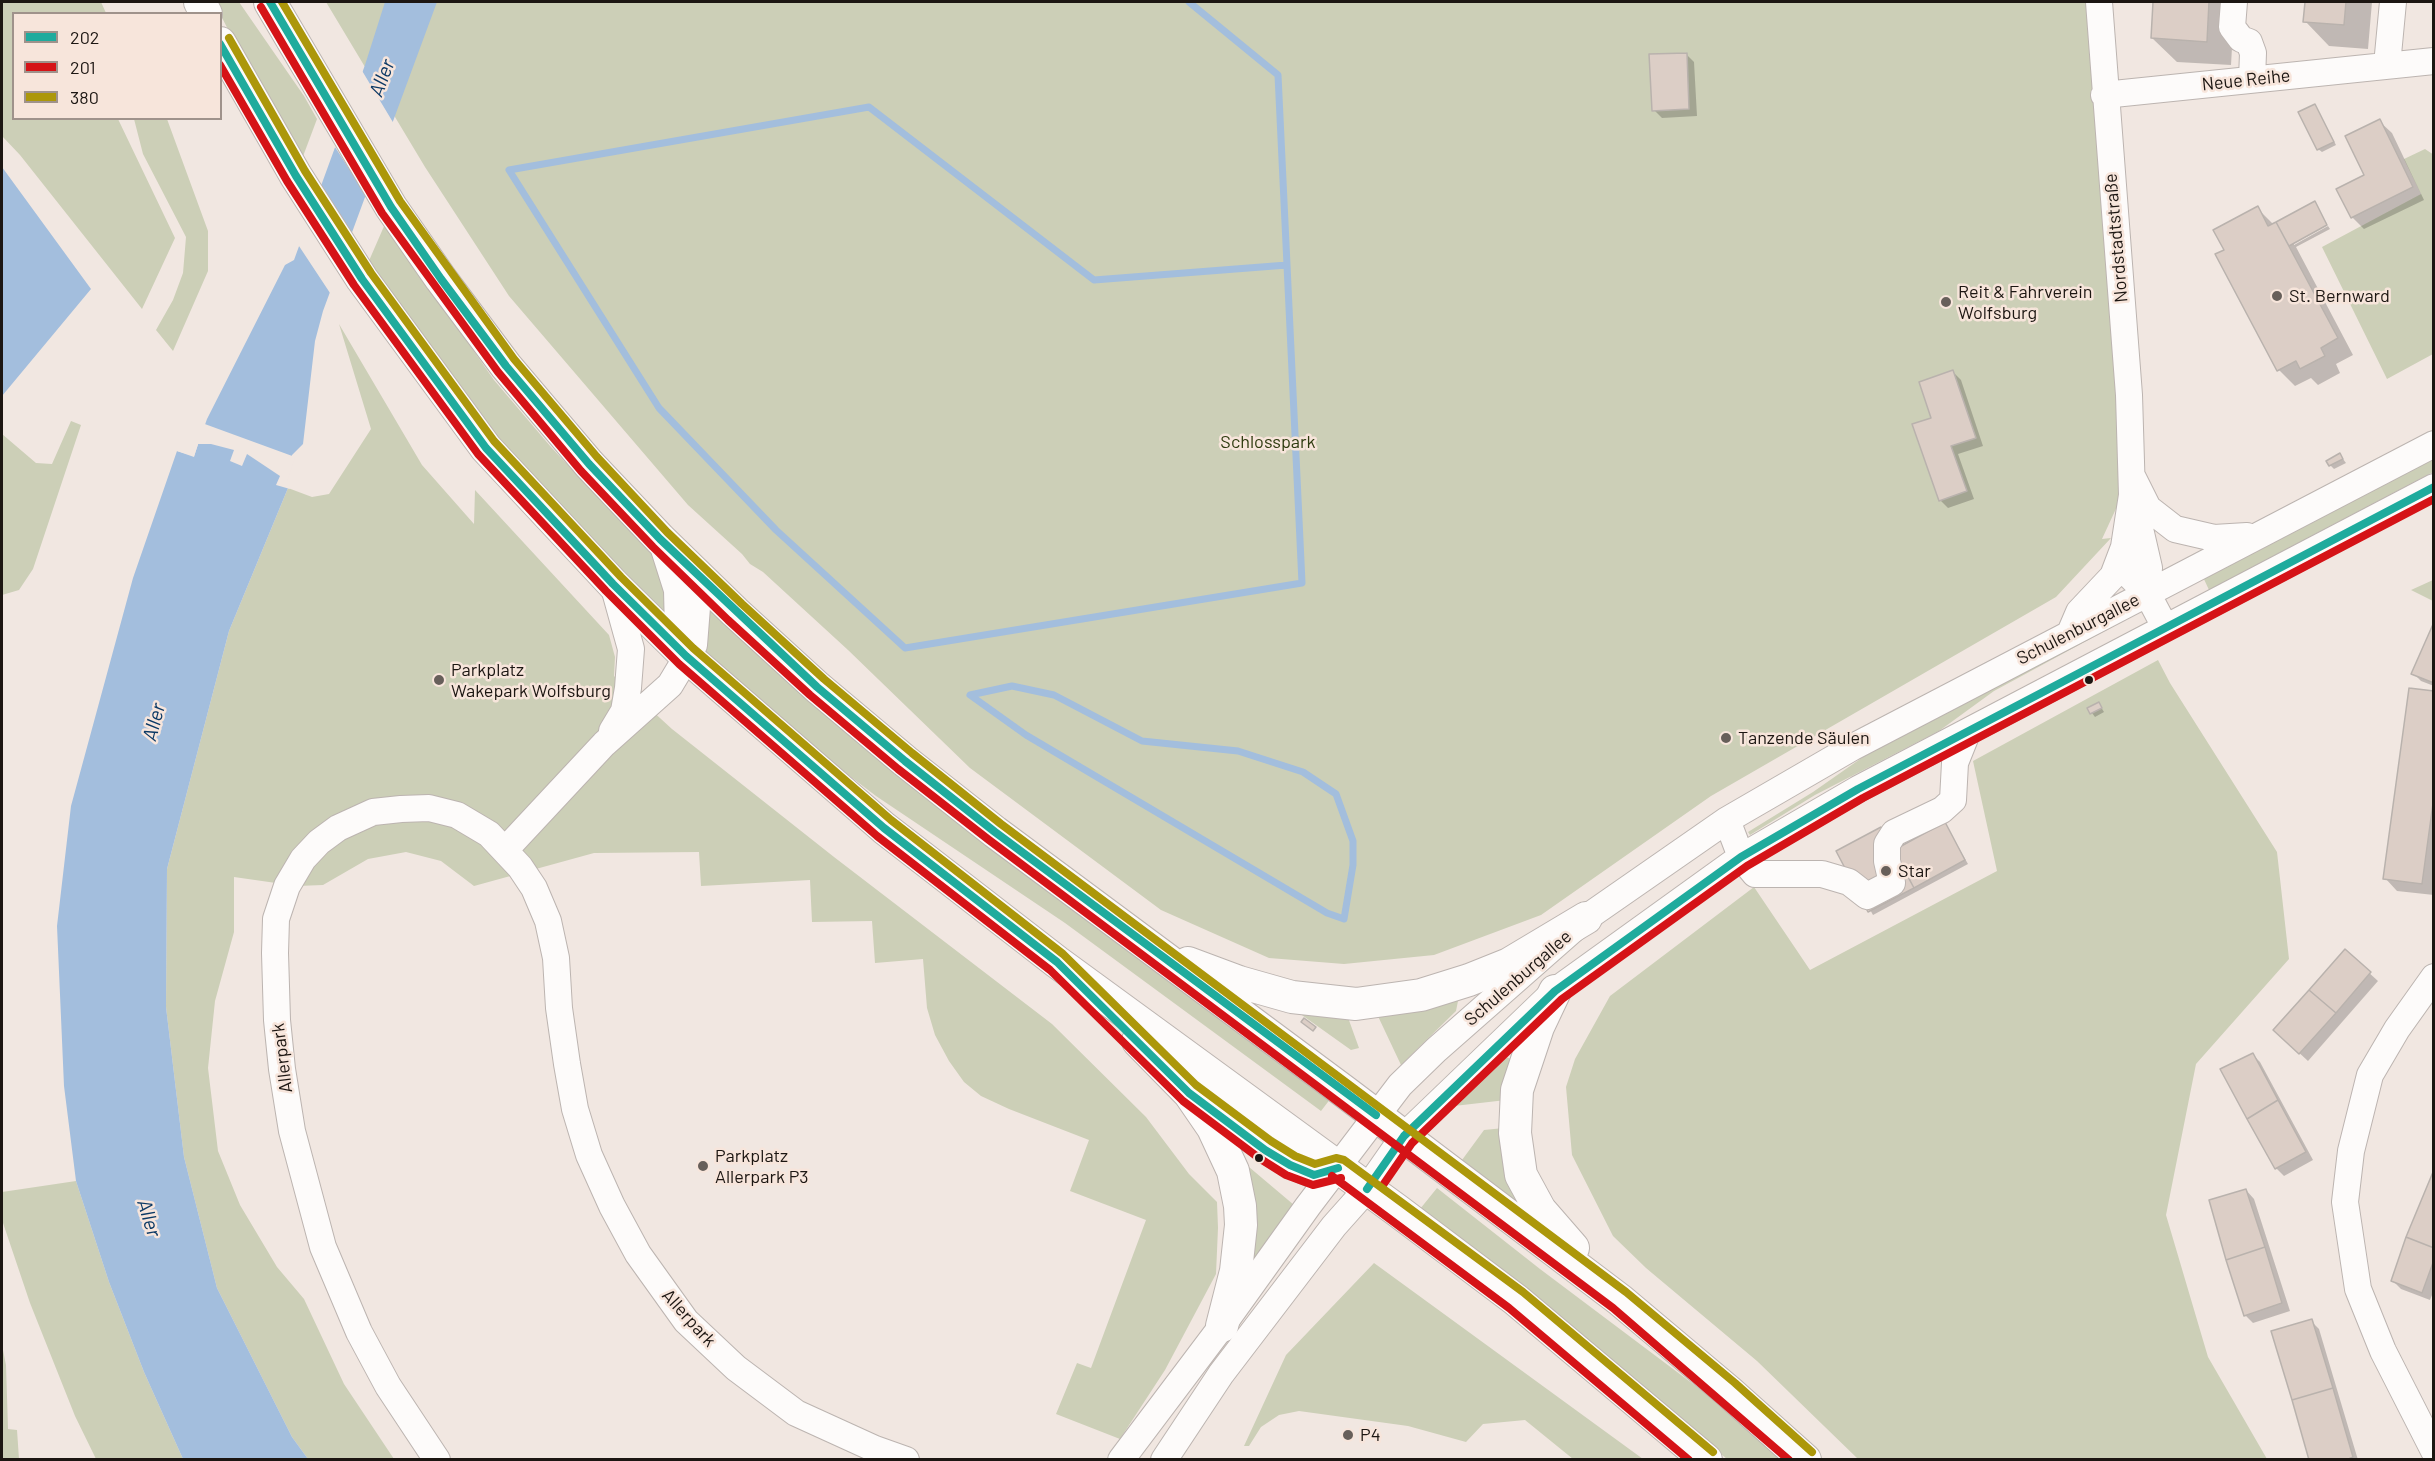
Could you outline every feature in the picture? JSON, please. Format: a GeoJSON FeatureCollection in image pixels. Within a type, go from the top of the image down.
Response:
{"type":"FeatureCollection","features":[{"type":"Feature","properties":{"kind":"main road"},"geometry":{"type":"LineString","coordinates":[[270,2],[391,207],[441,279],[506,366],[589,464],[689,567],[817,687],[905,761],[1620,1300],[1728,1391],[1804,1460]]}},
{"type":"Feature","properties":{"kind":"main road"},"geometry":{"type":"LineString","coordinates":[[222,46],[296,176],[362,279],[486,448],[612,584],[686,656],[884,828],[1057,962],[1516,1300],[1706,1460]]}},
{"type":"Feature","properties":{"kind":"main road"},"geometry":{"type":"LineString","coordinates":[[1153,950],[1239,982],[1292,997],[1356,1004],[1421,995],[1469,980],[1509,964],[1586,918]]}},
{"type":"Feature","properties":{"kind":"main road"},"geometry":{"type":"LineString","coordinates":[[1057,962],[1189,1093],[1212,1128],[1227,1157],[1233,1171],[1241,1225],[1236,1271],[1222,1326]]}},
{"type":"Feature","properties":{"kind":"main road"},"geometry":{"type":"LineString","coordinates":[[1556,991],[1538,1027],[1517,1090],[1515,1133],[1521,1175],[1540,1210],[1620,1300]]}},
{"type":"Feature","properties":{"kind":"street","name":"Nordstadtstraße"},"geometry":{"type":"LineString","coordinates":[[2070,633],[2079,612],[2113,576],[2124,547],[2131,484],[2129,395],[2104,94],[2099,2]]}},
{"type":"Feature","properties":{"kind":"street"},"geometry":{"type":"LineString","coordinates":[[2234,2],[2232,27],[2241,39],[2249,42],[2253,53],[2252,79]]}},
{"type":"Feature","properties":{"kind":"street"},"geometry":{"type":"LineString","coordinates":[[2387,65],[2393,2]]}},
{"type":"Feature","properties":{"kind":"street","name":"Neue Reihe"},"geometry":{"type":"LineString","coordinates":[[2104,94],[2433,61]]}},
{"type":"Feature","properties":{"kind":"street","name":"Schulenburgallee"},"geometry":{"type":"LineString","coordinates":[[1338,1168],[1400,1085],[1436,1050],[1586,918],[1727,820],[1853,747],[2433,444]]}},
{"type":"Feature","properties":{"kind":"street","name":"Nordstadtstraße"},"geometry":{"type":"LineString","coordinates":[[2131,484],[2148,508],[2175,529],[2214,538],[2256,535]]}},
{"type":"Feature","properties":{"kind":"street","name":"Nordstadtstraße"},"geometry":{"type":"LineString","coordinates":[[2131,484],[2149,568],[2147,593]]}},
{"type":"Feature","properties":{"kind":"street","name":"Schulenburgallee"},"geometry":{"type":"LineString","coordinates":[[1367,1189],[1404,1136],[1556,991],[1741,857],[1858,789],[2433,487]]}},
{"type":"Feature","properties":{"kind":"street"},"geometry":{"type":"LineString","coordinates":[[660,539],[672,571],[679,616],[678,631],[686,656]]}},
{"type":"Feature","properties":{"kind":"street","name":"Nordstadtstraße"},"geometry":{"type":"LineString","coordinates":[[2124,547],[2130,577],[2147,593],[2165,627]]}},
{"type":"Feature","properties":{"kind":"street"},"geometry":{"type":"LineString","coordinates":[[506,849],[604,744],[670,685],[694,645],[698,607],[696,587],[689,567]]}},
{"type":"Feature","properties":{"kind":"street"},"geometry":{"type":"LineString","coordinates":[[604,744],[624,711],[631,649],[612,584]]}},
{"type":"Feature","properties":{"kind":"street"},"geometry":{"type":"LineString","coordinates":[[1727,820],[1741,857],[1755,874],[1822,874],[1849,882],[1867,897],[1892,883],[1887,861],[1887,844],[1894,833],[1942,810],[1953,800],[1955,763],[1967,733]]}},
{"type":"Feature","properties":{"kind":"street","name":"Allerpark"},"geometry":{"type":"LineString","coordinates":[[437,1460],[388,1386],[359,1332],[323,1247],[292,1131],[282,1069],[277,1009],[276,919],[287,886],[303,859],[319,842],[338,828],[373,812],[429,808],[457,815],[489,834],[506,849],[534,888],[548,921],[556,958],[559,1008],[575,1109],[589,1155],[612,1206],[638,1254],[686,1321],[736,1368],[796,1413],[874,1449],[906,1460]]}},
{"type":"Feature","properties":{"kind":"street"},"geometry":{"type":"LineString","coordinates":[[2433,977],[2397,1029],[2370,1076],[2351,1152],[2345,1202],[2358,1289],[2383,1351],[2433,1451]]}},
{"type":"Feature","properties":{"kind":"street"},"geometry":{"type":"LineString","coordinates":[[1189,1093],[1265,1150],[1290,1165],[1314,1175],[1338,1168]]}},
{"type":"Feature","properties":{"kind":"street"},"geometry":{"type":"LineString","coordinates":[[1121,1460],[1338,1168]]}},
{"type":"Feature","properties":{"kind":"street"},"geometry":{"type":"LineString","coordinates":[[1164,1460],[1221,1374],[1334,1226],[1367,1189]]}},
{"type":"Feature","properties":{"kind":"green space"},"geometry":{"type":"Polygon","coordinates":[[[2,2],[101,2],[106,12],[12,12],[12,120],[118,120],[175,238],[142,309],[20,155],[2,136],[2,2]]]}},
{"type":"Feature","properties":{"kind":"green space"},"geometry":{"type":"Polygon","coordinates":[[[214,2],[239,2],[304,96],[317,119],[302,159],[264,100],[222,18],[222,12],[219,12],[214,2]]]}},
{"type":"Feature","properties":{"kind":"green space","name":"Schlosspark"},"geometry":{"type":"Polygon","coordinates":[[[326,2],[2088,2],[2093,96],[2118,396],[2120,500],[2102,539],[2111,538],[2056,597],[1711,796],[1541,915],[1434,955],[1344,964],[1269,958],[1161,910],[970,768],[848,650],[763,572],[750,564],[688,505],[509,296],[425,167],[326,2]]]}},
{"type":"Feature","properties":{"kind":"green space"},"geometry":{"type":"Polygon","coordinates":[[[134,120],[167,120],[208,231],[208,271],[173,351],[156,330],[173,300],[183,273],[186,237],[143,154],[134,120]]]}},
{"type":"Feature","properties":{"kind":"green space"},"geometry":{"type":"Polygon","coordinates":[[[2425,149],[2434,155],[2433,354],[2387,379],[2322,247],[2421,194],[2404,159],[2425,149]]]}},
{"type":"Feature","properties":{"kind":"green space"},"geometry":{"type":"Polygon","coordinates":[[[385,224],[494,380],[551,447],[656,559],[669,590],[670,622],[609,561],[471,410],[368,263],[385,224]]]}},
{"type":"Feature","properties":{"kind":"green space"},"geometry":{"type":"Polygon","coordinates":[[[339,324],[422,465],[474,524],[475,490],[609,635],[615,657],[614,676],[672,729],[1052,1024],[1146,1117],[1189,1174],[1217,1202],[1216,1274],[1165,1370],[1120,1439],[1056,1414],[1077,1363],[1091,1368],[1146,1220],[1070,1191],[1089,1140],[1009,1109],[981,1096],[964,1082],[935,1035],[927,1008],[923,959],[875,963],[872,921],[812,922],[810,880],[701,886],[699,852],[594,853],[474,886],[441,861],[406,852],[368,859],[323,885],[297,886],[234,877],[234,932],[215,1001],[208,1068],[218,1151],[240,1205],[277,1267],[304,1299],[344,1384],[394,1459],[308,1459],[292,1437],[217,1288],[184,1157],[166,1007],[167,869],[229,631],[288,488],[312,497],[329,494],[371,429],[339,324]]]}},
{"type":"Feature","properties":{"kind":"green space"},"geometry":{"type":"Polygon","coordinates":[[[71,421],[81,425],[33,569],[19,590],[2,595],[2,434],[36,463],[52,464],[71,421]]]}},
{"type":"Feature","properties":{"kind":"green space"},"geometry":{"type":"Polygon","coordinates":[[[2433,456],[2433,472],[2209,590],[2203,577],[2433,456]]]}},
{"type":"Feature","properties":{"kind":"green space"},"geometry":{"type":"Polygon","coordinates":[[[2433,580],[2433,601],[2411,590],[2433,580]]]}},
{"type":"Feature","properties":{"kind":"green space"},"geometry":{"type":"Polygon","coordinates":[[[706,605],[1331,1098],[1321,1111],[1065,923],[876,796],[781,724],[703,650],[706,605]]]}},
{"type":"Feature","properties":{"kind":"green space"},"geometry":{"type":"Polygon","coordinates":[[[2113,623],[2114,626],[1994,691],[1939,731],[1815,795],[1750,835],[1748,832],[1813,792],[1873,750],[2113,623]]]}},
{"type":"Feature","properties":{"kind":"green space"},"geometry":{"type":"Polygon","coordinates":[[[2158,660],[2170,683],[2277,852],[2289,959],[2196,1064],[2166,1215],[2208,1357],[2267,1459],[1858,1459],[1757,1361],[1646,1268],[1613,1236],[1572,1155],[1566,1087],[1575,1059],[1610,996],[1754,887],[1810,970],[1997,871],[1973,761],[2158,660]]]}},
{"type":"Feature","properties":{"kind":"green space"},"geometry":{"type":"Polygon","coordinates":[[[1448,995],[1458,1001],[1456,1011],[1401,1065],[1376,1012],[1448,995]]]}},
{"type":"Feature","properties":{"kind":"green space"},"geometry":{"type":"Polygon","coordinates":[[[1285,1003],[1346,1012],[1359,1048],[1351,1050],[1285,1003]]]}},
{"type":"Feature","properties":{"kind":"green space"},"geometry":{"type":"Polygon","coordinates":[[[1506,1057],[1511,1059],[1506,1100],[1454,1106],[1506,1057]]]}},
{"type":"Feature","properties":{"kind":"green space"},"geometry":{"type":"Polygon","coordinates":[[[1504,1128],[1520,1201],[1518,1205],[1462,1160],[1484,1130],[1504,1128]]]}},
{"type":"Feature","properties":{"kind":"green space"},"geometry":{"type":"Polygon","coordinates":[[[1241,1164],[1249,1167],[1294,1205],[1251,1265],[1241,1164]]]}},
{"type":"Feature","properties":{"kind":"green space"},"geometry":{"type":"Polygon","coordinates":[[[76,1181],[109,1282],[144,1372],[183,1459],[96,1459],[75,1416],[30,1303],[2,1220],[2,1192],[76,1181]]]}},
{"type":"Feature","properties":{"kind":"green space"},"geometry":{"type":"Polygon","coordinates":[[[1437,1188],[1540,1269],[1729,1411],[1783,1459],[1727,1459],[1420,1209],[1437,1188]]]}},
{"type":"Feature","properties":{"kind":"green space"},"geometry":{"type":"Polygon","coordinates":[[[1374,1263],[1643,1459],[1573,1459],[1525,1420],[1483,1424],[1466,1442],[1408,1426],[1299,1411],[1279,1415],[1261,1427],[1249,1446],[1244,1446],[1286,1355],[1374,1263]]]}},
{"type":"Feature","properties":{"kind":"green space"},"geometry":{"type":"Polygon","coordinates":[[[2,1345],[6,1365],[8,1429],[17,1430],[19,1459],[2,1459],[2,1345]]]}},
{"type":"Feature","properties":{"kind":"water","name":"Aller"},"geometry":{"type":"Polygon","coordinates":[[[385,2],[437,2],[323,311],[315,341],[303,444],[292,455],[284,482],[288,488],[229,631],[167,869],[166,1007],[184,1157],[217,1288],[292,1437],[308,1459],[183,1459],[144,1372],[109,1282],[76,1181],[64,1086],[57,926],[71,806],[133,578],[177,451],[194,456],[207,419],[285,265],[294,260],[365,65],[385,2]]]}},
{"type":"Feature","properties":{"kind":"water"},"geometry":{"type":"Polygon","coordinates":[[[2,167],[91,289],[2,396],[2,167]]]}},
{"type":"Feature","properties":{"kind":"pier"},"geometry":{"type":"Polygon","coordinates":[[[361,69],[394,124],[368,198],[333,144],[361,69]]]}},
{"type":"Feature","properties":{"kind":"pier"},"geometry":{"type":"Polygon","coordinates":[[[318,185],[353,239],[332,296],[297,243],[318,185]]]}},
{"type":"Feature","properties":{"kind":"pier"},"geometry":{"type":"Polygon","coordinates":[[[202,423],[295,457],[287,482],[290,489],[276,485],[280,476],[247,454],[242,466],[230,461],[234,450],[211,444],[198,444],[194,457],[174,450],[178,448],[192,453],[202,423]]]}},
{"type":"Feature","properties":{"kind":"building"},"geometry":{"type":"Polygon","coordinates":[[[2153,2],[2209,2],[2207,42],[2151,38],[2153,2]]]}},
{"type":"Feature","properties":{"kind":"building"},"geometry":{"type":"Polygon","coordinates":[[[2305,2],[2346,2],[2344,25],[2303,22],[2305,2]]]}},
{"type":"Feature","properties":{"kind":"building"},"geometry":{"type":"Polygon","coordinates":[[[1687,53],[1689,109],[1652,111],[1649,54],[1687,53]]]}},
{"type":"Feature","properties":{"kind":"building"},"geometry":{"type":"Polygon","coordinates":[[[2315,104],[2334,142],[2317,150],[2298,112],[2315,104]]]}},
{"type":"Feature","properties":{"kind":"building"},"geometry":{"type":"Polygon","coordinates":[[[2380,119],[2413,187],[2351,218],[2336,189],[2364,175],[2345,136],[2380,119]]]}},
{"type":"Feature","properties":{"kind":"building"},"geometry":{"type":"Polygon","coordinates":[[[2315,201],[2327,225],[2289,246],[2276,222],[2315,201]]]}},
{"type":"Feature","properties":{"kind":"building","name":"St. Bernward"},"geometry":{"type":"Polygon","coordinates":[[[2258,206],[2268,226],[2276,222],[2338,338],[2321,348],[2325,356],[2300,369],[2296,361],[2277,371],[2215,254],[2224,250],[2213,230],[2258,206]]]}},
{"type":"Feature","properties":{"kind":"building"},"geometry":{"type":"Polygon","coordinates":[[[1953,370],[1976,438],[1951,446],[1967,491],[1939,501],[1912,424],[1931,418],[1919,382],[1953,370]]]}},
{"type":"Feature","properties":{"kind":"building"},"geometry":{"type":"Polygon","coordinates":[[[2340,453],[2343,459],[2329,466],[2326,461],[2340,453]]]}},
{"type":"Feature","properties":{"kind":"building"},"geometry":{"type":"Polygon","coordinates":[[[2434,622],[2434,683],[2411,674],[2434,622]]]}},
{"type":"Feature","properties":{"kind":"building"},"geometry":{"type":"Polygon","coordinates":[[[2409,688],[2434,691],[2434,796],[2422,884],[2383,879],[2409,688]]]}},
{"type":"Feature","properties":{"kind":"building"},"geometry":{"type":"Polygon","coordinates":[[[2099,702],[2102,708],[2090,714],[2087,708],[2099,702]]]}},
{"type":"Feature","properties":{"kind":"building"},"geometry":{"type":"Polygon","coordinates":[[[1945,822],[1965,860],[1914,888],[1894,850],[1945,822]]]}},
{"type":"Feature","properties":{"kind":"building"},"geometry":{"type":"Polygon","coordinates":[[[1881,827],[1914,888],[1868,912],[1836,851],[1881,827]]]}},
{"type":"Feature","properties":{"kind":"building"},"geometry":{"type":"Polygon","coordinates":[[[2345,949],[2371,972],[2336,1013],[2309,990],[2345,949]]]}},
{"type":"Feature","properties":{"kind":"building"},"geometry":{"type":"Polygon","coordinates":[[[2309,990],[2336,1013],[2299,1054],[2273,1030],[2309,990]]]}},
{"type":"Feature","properties":{"kind":"building"},"geometry":{"type":"Polygon","coordinates":[[[1304,1018],[1316,1027],[1313,1031],[1301,1022],[1304,1018]]]}},
{"type":"Feature","properties":{"kind":"building"},"geometry":{"type":"Polygon","coordinates":[[[2253,1053],[2278,1100],[2247,1119],[2220,1069],[2253,1053]]]}},
{"type":"Feature","properties":{"kind":"building"},"geometry":{"type":"Polygon","coordinates":[[[2278,1100],[2306,1152],[2275,1169],[2247,1119],[2278,1100]]]}},
{"type":"Feature","properties":{"kind":"building"},"geometry":{"type":"Polygon","coordinates":[[[2434,1173],[2434,1248],[2406,1237],[2434,1173]]]}},
{"type":"Feature","properties":{"kind":"building"},"geometry":{"type":"Polygon","coordinates":[[[2246,1189],[2265,1247],[2226,1260],[2209,1200],[2246,1189]]]}},
{"type":"Feature","properties":{"kind":"building"},"geometry":{"type":"Polygon","coordinates":[[[2406,1237],[2434,1248],[2434,1260],[2422,1293],[2391,1281],[2406,1237]]]}},
{"type":"Feature","properties":{"kind":"building"},"geometry":{"type":"Polygon","coordinates":[[[2265,1247],[2282,1303],[2244,1316],[2226,1260],[2265,1247]]]}},
{"type":"Feature","properties":{"kind":"building"},"geometry":{"type":"Polygon","coordinates":[[[2312,1319],[2333,1388],[2292,1400],[2271,1331],[2312,1319]]]}},
{"type":"Feature","properties":{"kind":"building"},"geometry":{"type":"Polygon","coordinates":[[[2333,1388],[2353,1457],[2346,1460],[2309,1460],[2292,1400],[2333,1388]]]}},
{"type":"Feature","properties":{"kind":"waterway"},"geometry":{"type":"LineString","coordinates":[[1189,2],[1278,75],[1287,265],[1302,583],[905,648],[776,530],[659,408],[509,170],[869,107],[1094,280],[1287,265]]}},
{"type":"Feature","properties":{"kind":"waterway"},"geometry":{"type":"LineString","coordinates":[[1012,686],[1054,695],[1142,741],[1238,751],[1303,772],[1336,794],[1353,841],[1353,865],[1344,919],[1327,913],[1026,735],[970,695],[1012,686]]}},
{"type":"Feature","properties":{"kind":"transit line","name":"202"},"geometry":{"type":"LineString","coordinates":[[270,2],[391,207],[441,279],[506,366],[589,464],[660,539],[817,687],[905,761],[995,832],[1376,1115]]}},
{"type":"Feature","properties":{"kind":"transit line","name":"380"},"geometry":{"type":"LineString","coordinates":[[282,2],[400,201],[514,359],[597,457],[667,532],[742,604],[824,679],[1001,824],[1626,1292],[1735,1383],[1812,1452]]}},
{"type":"Feature","properties":{"kind":"transit line","name":"201"},"geometry":{"type":"LineString","coordinates":[[261,7],[382,213],[498,372],[581,471],[653,547],[728,620],[810,695],[898,769],[989,840],[1613,1308],[1789,1460]]}},
{"type":"Feature","properties":{"kind":"transit line","name":"380"},"geometry":{"type":"LineString","coordinates":[[229,38],[305,171],[371,273],[494,441],[621,577],[693,648],[891,820],[1063,954],[1196,1085],[1295,1156],[1315,1164],[1336,1158],[1344,1160],[1523,1292],[1713,1452]]}},
{"type":"Feature","properties":{"kind":"transit line","name":"202"},"geometry":{"type":"LineString","coordinates":[[222,47],[296,176],[362,279],[486,448],[613,584],[686,656],[884,828],[1057,962],[1189,1093],[1265,1150],[1290,1165],[1314,1175],[1338,1168]]}},
{"type":"Feature","properties":{"kind":"transit line","name":"201"},"geometry":{"type":"LineString","coordinates":[[222,68],[287,181],[354,285],[478,454],[606,591],[679,664],[877,836],[1050,970],[1183,1101],[1259,1158],[1286,1175],[1313,1185],[1341,1178]]}},
{"type":"Feature","properties":{"kind":"transit line","name":"202"},"geometry":{"type":"LineString","coordinates":[[1367,1189],[1404,1136],[1555,991],[1741,857],[1858,789],[2434,487]]}},
{"type":"Feature","properties":{"kind":"transit line","name":"201"},"geometry":{"type":"LineString","coordinates":[[1383,1185],[1412,1143],[1562,999],[1747,866],[1863,798],[2434,499]]}},
{"type":"Feature","properties":{"kind":"transit line","name":"201"},"geometry":{"type":"LineString","coordinates":[[1332,1176],[1509,1308],[1689,1460]]}},
{"type":"Feature","properties":{"kind":"place","name":"St. Bernward"},"geometry":{"type":"Point","coordinates":[2277,296]}},
{"type":"Feature","properties":{"kind":"place","name":"Reit & Fahrverein Wolfsburg"},"geometry":{"type":"Point","coordinates":[1946,302]}},
{"type":"Feature","properties":{"kind":"place","name":"Parkplatz Wakepark Wolfsburg"},"geometry":{"type":"Point","coordinates":[439,680]}},
{"type":"Feature","properties":{"kind":"place","name":"Tanzende Säulen"},"geometry":{"type":"Point","coordinates":[1726,738]}},
{"type":"Feature","properties":{"kind":"place","name":"Star"},"geometry":{"type":"Point","coordinates":[1886,871]}},
{"type":"Feature","properties":{"kind":"place","name":"Parkplatz Allerpark P3"},"geometry":{"type":"Point","coordinates":[703,1166]}},
{"type":"Feature","properties":{"kind":"place","name":"P4"},"geometry":{"type":"Point","coordinates":[1348,1435]}}]}
